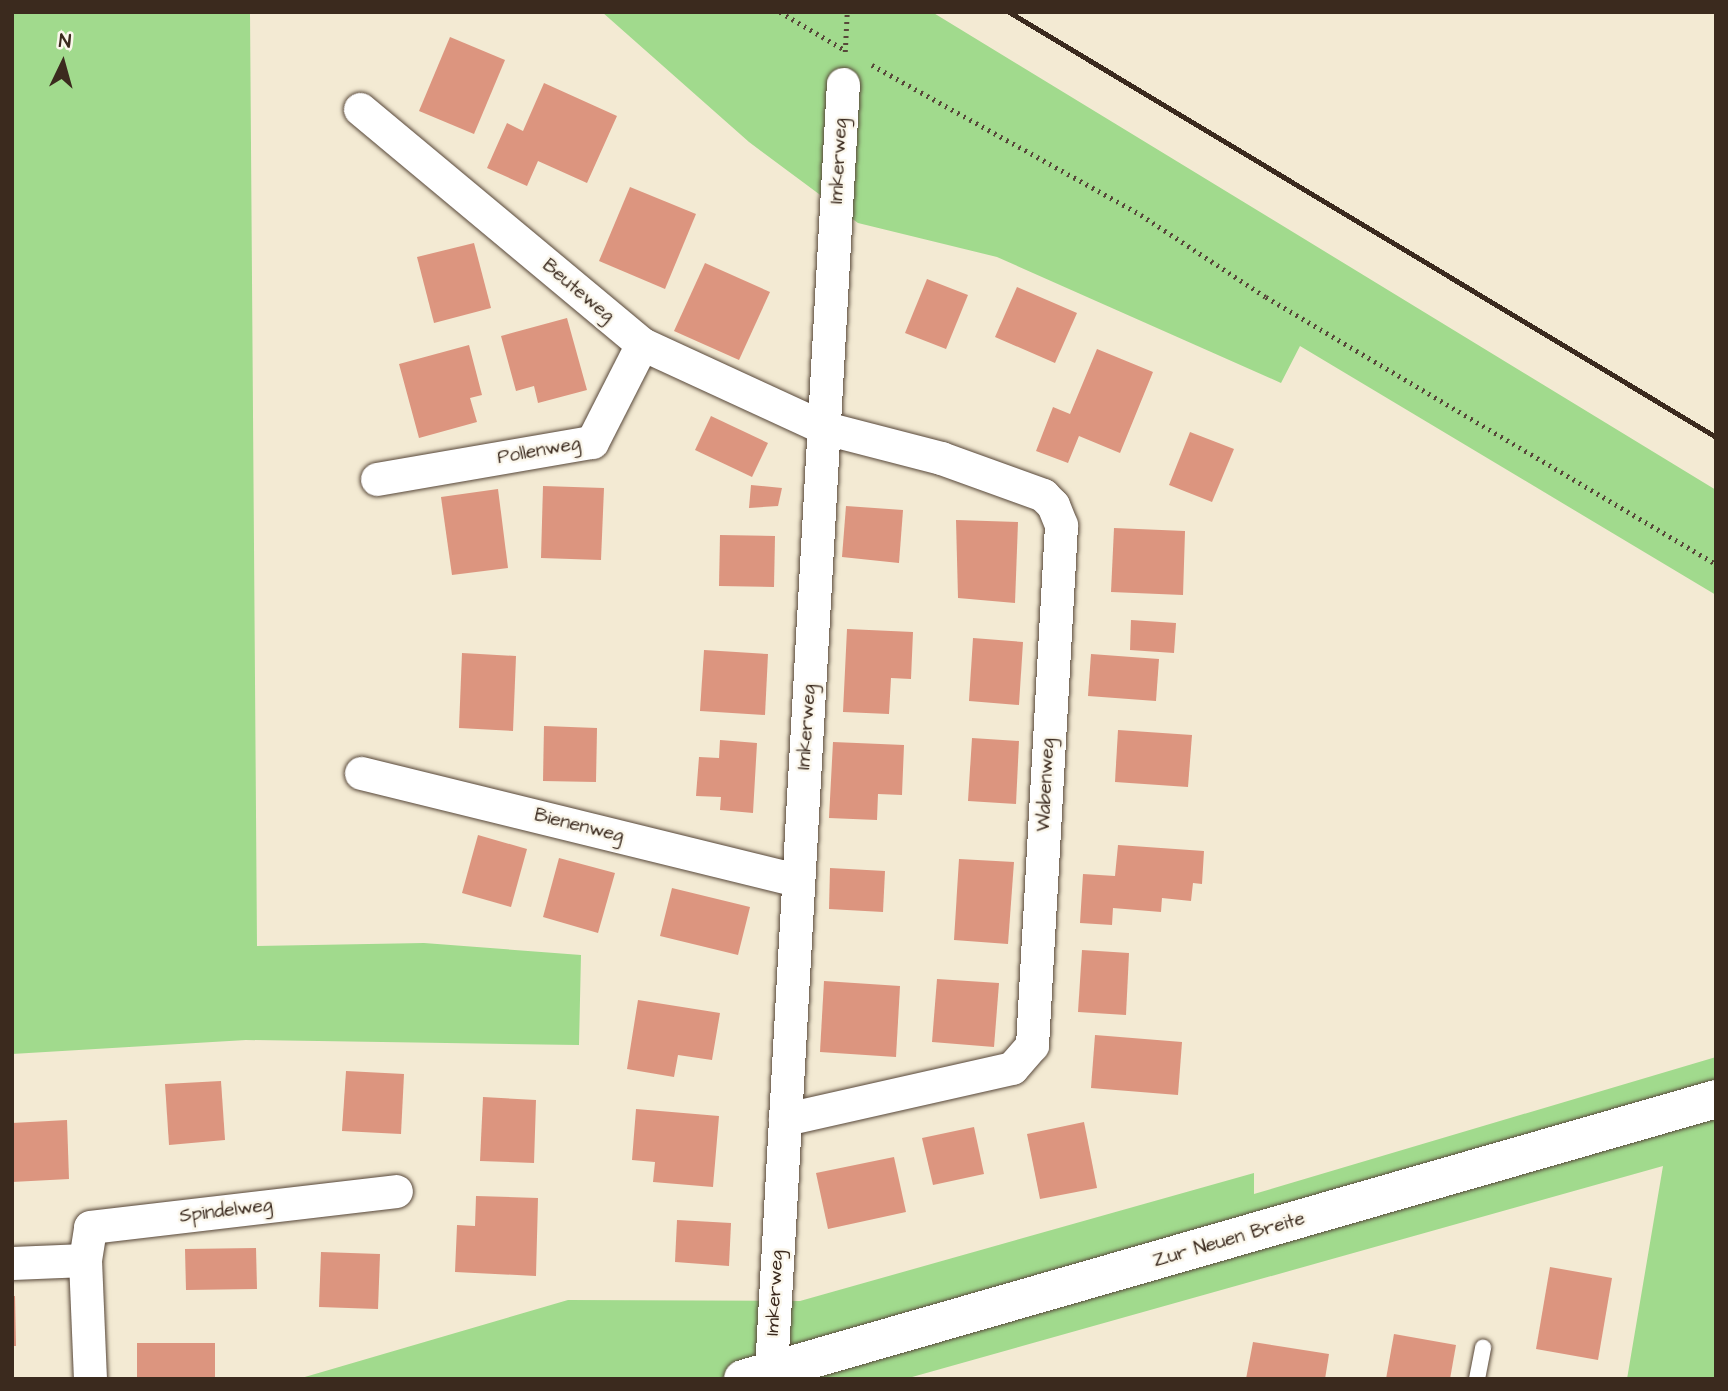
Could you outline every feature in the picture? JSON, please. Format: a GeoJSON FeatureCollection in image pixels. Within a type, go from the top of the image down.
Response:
{"type":"FeatureCollection","features":[{"type":"Feature","properties":{"kind":"street","name":"Imkerweg"},"geometry":{"type":"LineString","coordinates":[[757,1374],[785,1119],[825,428],[850,71]]}},
{"type":"Feature","properties":{"kind":"street","name":"Beuteweg"},"geometry":{"type":"LineString","coordinates":[[360,109],[642,344],[825,428]]}},
{"type":"Feature","properties":{"kind":"street","name":"Pollenweg"},"geometry":{"type":"LineString","coordinates":[[377,479],[592,442],[642,344]]}},
{"type":"Feature","properties":{"kind":"street","name":"Wabenweg"},"geometry":{"type":"LineString","coordinates":[[785,1119],[1012,1068],[1032,1045],[1061,525],[1043,495],[941,458],[825,428]]}},
{"type":"Feature","properties":{"kind":"street","name":"Bienenweg"},"geometry":{"type":"LineString","coordinates":[[362,773],[797,880]]}},
{"type":"Feature","properties":{"kind":"street","name":"Zur Neuen Breite"},"geometry":{"type":"LineString","coordinates":[[757,1374],[1716,1099]]}},
{"type":"Feature","properties":{"kind":"street","name":"Spindelweg"},"geometry":{"type":"LineString","coordinates":[[85,1261],[90,1227],[396,1191]]}},
{"type":"Feature","properties":{"kind":"street"},"geometry":{"type":"LineString","coordinates":[[12,1263],[85,1261],[90,1379]]}},
{"type":"Feature","properties":{"kind":"lane"},"geometry":{"type":"LineString","coordinates":[[1477,1379],[1482,1348]]}},
{"type":"Feature","properties":{"kind":"path"},"geometry":{"type":"LineString","coordinates":[[780,12],[850,71]]}},
{"type":"Feature","properties":{"kind":"path"},"geometry":{"type":"LineString","coordinates":[[869,64],[1141,215],[1266,297],[1716,564]]}},
{"type":"Feature","properties":{"kind":"green space"},"geometry":{"type":"Polygon","coordinates":[[[12,12],[250,12],[257,946],[424,943],[581,955],[579,1045],[246,1040],[12,1054],[12,12]]]}},
{"type":"Feature","properties":{"kind":"green space"},"geometry":{"type":"Polygon","coordinates":[[[602,12],[932,12],[1716,490],[1716,595],[1300,346],[1281,383],[997,257],[858,223],[749,142],[602,12]]]}},
{"type":"Feature","properties":{"kind":"green space"},"geometry":{"type":"Polygon","coordinates":[[[1716,1057],[1716,1379],[1627,1379],[1663,1166],[905,1379],[298,1379],[568,1300],[800,1301],[1254,1173],[1254,1194],[1716,1057]]]}},
{"type":"Feature","properties":{"kind":"building"},"geometry":{"type":"Polygon","coordinates":[[[450,37],[505,60],[474,134],[419,111],[450,37]]]}},
{"type":"Feature","properties":{"kind":"building"},"geometry":{"type":"Polygon","coordinates":[[[544,83],[617,116],[587,183],[538,161],[527,186],[487,168],[507,123],[523,131],[544,83]]]}},
{"type":"Feature","properties":{"kind":"building"},"geometry":{"type":"Polygon","coordinates":[[[630,187],[696,214],[665,289],[599,261],[630,187]]]}},
{"type":"Feature","properties":{"kind":"building"},"geometry":{"type":"Polygon","coordinates":[[[474,243],[491,308],[434,323],[417,257],[474,243]]]}},
{"type":"Feature","properties":{"kind":"building"},"geometry":{"type":"Polygon","coordinates":[[[705,263],[770,292],[739,360],[674,331],[705,263]]]}},
{"type":"Feature","properties":{"kind":"building"},"geometry":{"type":"Polygon","coordinates":[[[927,279],[968,295],[946,349],[905,333],[927,279]]]}},
{"type":"Feature","properties":{"kind":"building"},"geometry":{"type":"Polygon","coordinates":[[[1017,287],[1077,313],[1055,363],[995,337],[1017,287]]]}},
{"type":"Feature","properties":{"kind":"building"},"geometry":{"type":"Polygon","coordinates":[[[567,318],[587,390],[538,403],[534,386],[516,391],[501,336],[567,318]]]}},
{"type":"Feature","properties":{"kind":"building"},"geometry":{"type":"Polygon","coordinates":[[[469,345],[482,395],[470,398],[477,422],[419,438],[399,364],[469,345]]]}},
{"type":"Feature","properties":{"kind":"building"},"geometry":{"type":"Polygon","coordinates":[[[1097,349],[1153,372],[1120,453],[1079,436],[1068,463],[1036,451],[1053,407],[1070,414],[1097,349]]]}},
{"type":"Feature","properties":{"kind":"building"},"geometry":{"type":"Polygon","coordinates":[[[711,416],[768,443],[752,477],[695,450],[711,416]]]}},
{"type":"Feature","properties":{"kind":"building"},"geometry":{"type":"Polygon","coordinates":[[[1190,432],[1234,449],[1212,502],[1169,485],[1190,432]]]}},
{"type":"Feature","properties":{"kind":"building"},"geometry":{"type":"Polygon","coordinates":[[[751,485],[782,488],[778,506],[749,508],[751,485]]]}},
{"type":"Feature","properties":{"kind":"building"},"geometry":{"type":"Polygon","coordinates":[[[543,486],[604,488],[601,560],[541,558],[543,486]]]}},
{"type":"Feature","properties":{"kind":"building"},"geometry":{"type":"Polygon","coordinates":[[[498,489],[508,568],[452,575],[441,497],[498,489]]]}},
{"type":"Feature","properties":{"kind":"building"},"geometry":{"type":"Polygon","coordinates":[[[846,506],[903,510],[899,563],[842,557],[846,506]]]}},
{"type":"Feature","properties":{"kind":"building"},"geometry":{"type":"Polygon","coordinates":[[[956,520],[1018,522],[1015,603],[958,598],[956,520]]]}},
{"type":"Feature","properties":{"kind":"building"},"geometry":{"type":"Polygon","coordinates":[[[1114,528],[1185,531],[1183,595],[1111,592],[1114,528]]]}},
{"type":"Feature","properties":{"kind":"building"},"geometry":{"type":"Polygon","coordinates":[[[720,535],[775,536],[774,587],[719,586],[720,535]]]}},
{"type":"Feature","properties":{"kind":"building"},"geometry":{"type":"Polygon","coordinates":[[[1131,620],[1176,623],[1174,653],[1130,650],[1131,620]]]}},
{"type":"Feature","properties":{"kind":"building"},"geometry":{"type":"Polygon","coordinates":[[[847,629],[913,632],[911,679],[891,678],[889,714],[843,712],[847,629]]]}},
{"type":"Feature","properties":{"kind":"building"},"geometry":{"type":"Polygon","coordinates":[[[973,638],[1023,642],[1019,705],[969,701],[973,638]]]}},
{"type":"Feature","properties":{"kind":"building"},"geometry":{"type":"Polygon","coordinates":[[[704,650],[768,654],[765,715],[700,711],[704,650]]]}},
{"type":"Feature","properties":{"kind":"building"},"geometry":{"type":"Polygon","coordinates":[[[462,653],[516,656],[513,731],[459,728],[462,653]]]}},
{"type":"Feature","properties":{"kind":"building"},"geometry":{"type":"Polygon","coordinates":[[[1091,654],[1159,659],[1156,701],[1088,696],[1091,654]]]}},
{"type":"Feature","properties":{"kind":"building"},"geometry":{"type":"Polygon","coordinates":[[[544,726],[597,728],[596,782],[543,781],[544,726]]]}},
{"type":"Feature","properties":{"kind":"building"},"geometry":{"type":"Polygon","coordinates":[[[1118,730],[1192,735],[1188,787],[1115,782],[1118,730]]]}},
{"type":"Feature","properties":{"kind":"building"},"geometry":{"type":"Polygon","coordinates":[[[972,738],[1019,741],[1016,804],[968,801],[972,738]]]}},
{"type":"Feature","properties":{"kind":"building"},"geometry":{"type":"Polygon","coordinates":[[[720,740],[757,743],[753,813],[720,810],[721,797],[696,796],[699,757],[719,758],[720,740]]]}},
{"type":"Feature","properties":{"kind":"building"},"geometry":{"type":"Polygon","coordinates":[[[833,742],[904,745],[902,795],[878,794],[877,820],[829,818],[833,742]]]}},
{"type":"Feature","properties":{"kind":"building"},"geometry":{"type":"Polygon","coordinates":[[[478,835],[527,849],[511,907],[462,893],[478,835]]]}},
{"type":"Feature","properties":{"kind":"building"},"geometry":{"type":"Polygon","coordinates":[[[1118,845],[1204,851],[1202,884],[1193,883],[1191,901],[1162,898],[1161,912],[1113,908],[1112,925],[1080,923],[1083,874],[1115,876],[1118,845]]]}},
{"type":"Feature","properties":{"kind":"building"},"geometry":{"type":"Polygon","coordinates":[[[559,858],[615,873],[598,933],[543,917],[559,858]]]}},
{"type":"Feature","properties":{"kind":"building"},"geometry":{"type":"Polygon","coordinates":[[[959,859],[1014,862],[1008,944],[954,940],[959,859]]]}},
{"type":"Feature","properties":{"kind":"building"},"geometry":{"type":"Polygon","coordinates":[[[830,868],[885,871],[883,912],[829,909],[830,868]]]}},
{"type":"Feature","properties":{"kind":"building"},"geometry":{"type":"Polygon","coordinates":[[[672,888],[750,907],[738,955],[660,936],[672,888]]]}},
{"type":"Feature","properties":{"kind":"building"},"geometry":{"type":"Polygon","coordinates":[[[1082,950],[1129,953],[1126,1015],[1078,1012],[1082,950]]]}},
{"type":"Feature","properties":{"kind":"building"},"geometry":{"type":"Polygon","coordinates":[[[937,979],[999,983],[994,1047],[932,1042],[937,979]]]}},
{"type":"Feature","properties":{"kind":"building"},"geometry":{"type":"Polygon","coordinates":[[[824,981],[900,986],[896,1057],[820,1052],[824,981]]]}},
{"type":"Feature","properties":{"kind":"building"},"geometry":{"type":"Polygon","coordinates":[[[638,1000],[720,1013],[712,1060],[678,1055],[674,1077],[627,1069],[638,1000]]]}},
{"type":"Feature","properties":{"kind":"building"},"geometry":{"type":"Polygon","coordinates":[[[1095,1035],[1182,1042],[1178,1095],[1091,1088],[1095,1035]]]}},
{"type":"Feature","properties":{"kind":"building"},"geometry":{"type":"Polygon","coordinates":[[[346,1071],[404,1074],[401,1134],[342,1131],[346,1071]]]}},
{"type":"Feature","properties":{"kind":"building"},"geometry":{"type":"Polygon","coordinates":[[[221,1081],[225,1140],[169,1145],[165,1084],[221,1081]]]}},
{"type":"Feature","properties":{"kind":"building"},"geometry":{"type":"Polygon","coordinates":[[[483,1097],[536,1100],[534,1163],[480,1161],[483,1097]]]}},
{"type":"Feature","properties":{"kind":"building"},"geometry":{"type":"Polygon","coordinates":[[[636,1109],[719,1116],[713,1187],[653,1182],[655,1162],[632,1160],[636,1109]]]}},
{"type":"Feature","properties":{"kind":"building"},"geometry":{"type":"Polygon","coordinates":[[[67,1120],[69,1179],[12,1182],[12,1123],[67,1120]]]}},
{"type":"Feature","properties":{"kind":"building"},"geometry":{"type":"Polygon","coordinates":[[[1084,1122],[1097,1188],[1040,1199],[1027,1134],[1084,1122]]]}},
{"type":"Feature","properties":{"kind":"building"},"geometry":{"type":"Polygon","coordinates":[[[974,1127],[984,1174],[933,1185],[922,1138],[974,1127]]]}},
{"type":"Feature","properties":{"kind":"building"},"geometry":{"type":"Polygon","coordinates":[[[894,1157],[906,1212],[828,1229],[816,1173],[894,1157]]]}},
{"type":"Feature","properties":{"kind":"building"},"geometry":{"type":"Polygon","coordinates":[[[476,1196],[538,1198],[536,1276],[455,1272],[457,1225],[475,1226],[476,1196]]]}},
{"type":"Feature","properties":{"kind":"building"},"geometry":{"type":"Polygon","coordinates":[[[677,1220],[731,1223],[729,1266],[675,1262],[677,1220]]]}},
{"type":"Feature","properties":{"kind":"building"},"geometry":{"type":"Polygon","coordinates":[[[256,1248],[257,1289],[186,1290],[185,1249],[256,1248]]]}},
{"type":"Feature","properties":{"kind":"building"},"geometry":{"type":"Polygon","coordinates":[[[321,1252],[380,1254],[378,1309],[319,1307],[321,1252]]]}},
{"type":"Feature","properties":{"kind":"building"},"geometry":{"type":"Polygon","coordinates":[[[1550,1267],[1612,1278],[1598,1360],[1536,1349],[1550,1267]]]}},
{"type":"Feature","properties":{"kind":"building"},"geometry":{"type":"Polygon","coordinates":[[[12,1296],[15,1296],[16,1346],[12,1346],[12,1296]]]}},
{"type":"Feature","properties":{"kind":"building"},"geometry":{"type":"Polygon","coordinates":[[[1394,1334],[1456,1345],[1450,1379],[1386,1379],[1394,1334]]]}},
{"type":"Feature","properties":{"kind":"building"},"geometry":{"type":"Polygon","coordinates":[[[1253,1342],[1329,1354],[1325,1379],[1246,1379],[1253,1342]]]}},
{"type":"Feature","properties":{"kind":"building"},"geometry":{"type":"Polygon","coordinates":[[[137,1343],[215,1343],[215,1379],[137,1379],[137,1343]]]}},
{"type":"Feature","properties":{"kind":"railway"},"geometry":{"type":"LineString","coordinates":[[1009,12],[1716,437]]}}]}
